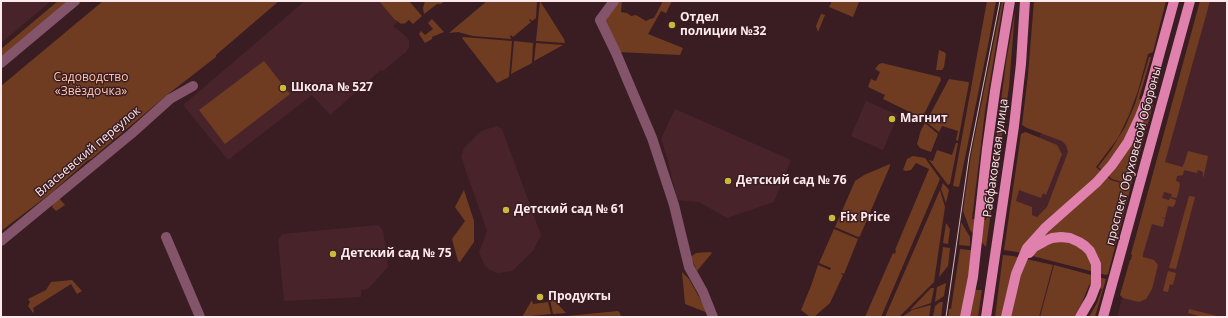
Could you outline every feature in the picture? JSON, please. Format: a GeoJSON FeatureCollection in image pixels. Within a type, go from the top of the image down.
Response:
{"type":"FeatureCollection","features":[{"type":"Feature","properties":{"kind":"main road"},"geometry":{"type":"LineString","coordinates":[[965,317],[973,277],[995,91],[1010,1]]}},
{"type":"Feature","properties":{"kind":"main road","name":"Рабфаковская улица"},"geometry":{"type":"LineString","coordinates":[[986,317],[1014,126],[1021,64],[1025,1]]}},
{"type":"Feature","properties":{"kind":"main road"},"geometry":{"type":"LineString","coordinates":[[1006,317],[1016,274],[1027,248],[1035,238],[1097,182],[1112,165],[1128,142],[1140,119],[1148,96],[1174,1]]}},
{"type":"Feature","properties":{"kind":"main road","name":"проспект Обуховской Обороны"},"geometry":{"type":"LineString","coordinates":[[1104,317],[1190,1]]}},
{"type":"Feature","properties":{"kind":"main road"},"geometry":{"type":"LineString","coordinates":[[1020,262],[1034,247],[1052,238],[1061,236],[1070,238],[1085,246],[1090,251],[1096,264],[1096,285],[1091,298],[1080,317]]}},
{"type":"Feature","properties":{"kind":"street"},"geometry":{"type":"LineString","coordinates":[[1,63],[75,1]]}},
{"type":"Feature","properties":{"kind":"street"},"geometry":{"type":"LineString","coordinates":[[614,1],[600,20],[616,53],[652,138],[674,205],[688,267],[703,292],[713,317]]}},
{"type":"Feature","properties":{"kind":"street","name":"Власьевский переулок"},"geometry":{"type":"LineString","coordinates":[[1,241],[131,134],[170,99],[193,86]]}},
{"type":"Feature","properties":{"kind":"street"},"geometry":{"type":"LineString","coordinates":[[166,237],[200,317]]}},
{"type":"Feature","properties":{"kind":"shaded area"},"geometry":{"type":"Polygon","coordinates":[[[1,1],[51,1],[1,43],[1,1]]]}},
{"type":"Feature","properties":{"kind":"shaded area","name":"Школа № 527"},"geometry":{"type":"Polygon","coordinates":[[[305,1],[408,1],[414,7],[393,26],[407,37],[409,47],[406,52],[383,71],[381,70],[330,115],[312,95],[228,160],[183,105],[305,1]]]}},
{"type":"Feature","properties":{"kind":"shaded area"},"geometry":{"type":"Polygon","coordinates":[[[1203,1],[1227,1],[1227,317],[1117,317],[1203,1]]]}},
{"type":"Feature","properties":{"kind":"shaded area"},"geometry":{"type":"Polygon","coordinates":[[[866,101],[898,115],[883,150],[851,136],[866,101]]]}},
{"type":"Feature","properties":{"kind":"shaded area","name":"Детский сад № 76"},"geometry":{"type":"Polygon","coordinates":[[[675,109],[791,160],[774,202],[727,218],[699,202],[677,200],[661,139],[675,109]]]}},
{"type":"Feature","properties":{"kind":"shaded area","name":"Детский сад № 61"},"geometry":{"type":"Polygon","coordinates":[[[497,126],[502,129],[541,235],[533,251],[512,271],[498,273],[485,266],[479,253],[487,231],[461,157],[464,148],[481,131],[497,126]]]}},
{"type":"Feature","properties":{"kind":"shaded area"},"geometry":{"type":"Polygon","coordinates":[[[1042,130],[1077,143],[1050,210],[1037,222],[1015,203],[1021,182],[1042,130]]]}},
{"type":"Feature","properties":{"kind":"shaded area","name":"Детский сад № 75"},"geometry":{"type":"Polygon","coordinates":[[[378,225],[383,230],[388,267],[368,289],[361,290],[361,297],[284,301],[278,240],[282,234],[378,225]]]}},
{"type":"Feature","properties":{"kind":"green space"},"geometry":{"type":"Polygon","coordinates":[[[58,1],[68,1],[1,57],[1,49],[58,1]]]}},
{"type":"Feature","properties":{"kind":"green space","name":"Садоводство «Звёздочка»"},"geometry":{"type":"Polygon","coordinates":[[[103,1],[279,1],[216,55],[216,57],[88,160],[51,193],[1,231],[1,86],[103,1]]]}},
{"type":"Feature","properties":{"kind":"green space"},"geometry":{"type":"Polygon","coordinates":[[[379,1],[409,1],[422,16],[413,24],[409,20],[404,24],[401,24],[395,20],[379,1]]]}},
{"type":"Feature","properties":{"kind":"green space"},"geometry":{"type":"Polygon","coordinates":[[[425,1],[445,1],[441,4],[437,4],[424,14],[423,8],[425,1]]]}},
{"type":"Feature","properties":{"kind":"green space"},"geometry":{"type":"Polygon","coordinates":[[[487,1],[537,1],[536,18],[532,21],[530,19],[529,20],[531,22],[513,37],[511,35],[510,36],[511,39],[473,36],[458,32],[449,33],[487,1]]]}},
{"type":"Feature","properties":{"kind":"green space"},"geometry":{"type":"Polygon","coordinates":[[[540,1],[564,39],[565,43],[536,41],[540,1]]]}},
{"type":"Feature","properties":{"kind":"green space"},"geometry":{"type":"Polygon","coordinates":[[[618,1],[622,1],[621,12],[627,13],[631,16],[636,15],[646,21],[654,18],[663,1],[672,1],[666,13],[661,11],[648,34],[683,48],[680,55],[618,52],[604,19],[618,1]]]}},
{"type":"Feature","properties":{"kind":"green space"},"geometry":{"type":"Polygon","coordinates":[[[832,1],[859,2],[853,17],[829,7],[832,1]]]}},
{"type":"Feature","properties":{"kind":"green space"},"geometry":{"type":"Polygon","coordinates":[[[987,1],[996,1],[989,40],[959,187],[953,186],[987,1]]]}},
{"type":"Feature","properties":{"kind":"green space"},"geometry":{"type":"Polygon","coordinates":[[[1002,1],[1005,1],[1003,4],[985,111],[972,219],[986,220],[1006,62],[1015,11],[1009,87],[986,247],[970,230],[963,211],[971,155],[1002,1]]]}},
{"type":"Feature","properties":{"kind":"green space"},"geometry":{"type":"Polygon","coordinates":[[[1034,1],[1166,1],[1153,52],[1148,54],[1138,91],[1129,115],[1118,138],[1096,167],[1111,180],[1131,186],[1108,274],[1106,275],[1004,250],[1021,134],[1025,132],[1057,145],[1062,154],[1046,195],[1043,193],[1041,198],[1019,190],[1016,201],[1032,207],[1032,215],[1037,217],[1047,207],[1068,152],[1066,145],[1062,141],[1022,125],[1034,1]]]}},
{"type":"Feature","properties":{"kind":"green space"},"geometry":{"type":"Polygon","coordinates":[[[1200,1],[1210,1],[1165,162],[1182,167],[1188,151],[1208,156],[1203,178],[1203,172],[1198,170],[1197,173],[1184,170],[1183,175],[1177,176],[1176,181],[1179,182],[1180,185],[1177,197],[1171,197],[1172,194],[1164,192],[1162,198],[1176,200],[1173,207],[1168,206],[1165,218],[1161,217],[1165,219],[1163,227],[1152,224],[1143,257],[1154,260],[1158,265],[1152,289],[1146,299],[1139,302],[1123,298],[1120,295],[1131,260],[1131,254],[1200,1]]]}},
{"type":"Feature","properties":{"kind":"green space"},"geometry":{"type":"Polygon","coordinates":[[[821,14],[825,15],[818,32],[816,26],[821,14]]]}},
{"type":"Feature","properties":{"kind":"green space"},"geometry":{"type":"Polygon","coordinates":[[[432,19],[444,32],[432,37],[432,39],[425,43],[419,34],[421,31],[425,35],[433,29],[428,23],[432,19]]]}},
{"type":"Feature","properties":{"kind":"green space"},"geometry":{"type":"Polygon","coordinates":[[[462,38],[512,41],[509,77],[497,83],[462,38]]]}},
{"type":"Feature","properties":{"kind":"green space"},"geometry":{"type":"Polygon","coordinates":[[[514,41],[533,43],[532,63],[511,74],[514,41]]]}},
{"type":"Feature","properties":{"kind":"green space"},"geometry":{"type":"Polygon","coordinates":[[[536,43],[563,45],[534,61],[536,43]]]}},
{"type":"Feature","properties":{"kind":"green space"},"geometry":{"type":"Polygon","coordinates":[[[939,50],[946,54],[944,67],[942,70],[936,70],[939,50]]]}},
{"type":"Feature","properties":{"kind":"green space"},"geometry":{"type":"Polygon","coordinates":[[[1149,57],[1151,57],[1139,99],[1153,105],[1131,185],[1112,179],[1098,167],[1111,150],[1125,127],[1135,104],[1149,57]]]}},
{"type":"Feature","properties":{"kind":"green space"},"geometry":{"type":"Polygon","coordinates":[[[264,61],[290,94],[225,144],[199,110],[264,61]]]}},
{"type":"Feature","properties":{"kind":"green space"},"geometry":{"type":"Polygon","coordinates":[[[882,63],[940,77],[941,80],[921,119],[883,99],[885,95],[868,87],[871,79],[876,81],[880,72],[875,69],[882,63]]]}},
{"type":"Feature","properties":{"kind":"green space"},"geometry":{"type":"Polygon","coordinates":[[[949,79],[969,83],[958,141],[956,140],[958,131],[942,126],[939,132],[926,122],[949,79]]]}},
{"type":"Feature","properties":{"kind":"green space"},"geometry":{"type":"Polygon","coordinates":[[[925,123],[938,134],[931,152],[920,148],[917,144],[921,130],[925,123]]]}},
{"type":"Feature","properties":{"kind":"green space"},"geometry":{"type":"Polygon","coordinates":[[[956,143],[958,143],[950,184],[948,185],[929,160],[933,161],[937,150],[952,155],[956,143]]]}},
{"type":"Feature","properties":{"kind":"green space"},"geometry":{"type":"Polygon","coordinates":[[[913,156],[925,158],[940,179],[881,317],[865,317],[893,253],[895,254],[895,250],[929,169],[916,163],[911,170],[903,170],[907,159],[913,156]]]}},
{"type":"Feature","properties":{"kind":"green space"},"geometry":{"type":"Polygon","coordinates":[[[890,164],[860,236],[858,237],[835,227],[855,181],[864,175],[890,164]]]}},
{"type":"Feature","properties":{"kind":"green space"},"geometry":{"type":"Polygon","coordinates":[[[943,183],[949,190],[946,203],[941,189],[943,183]]]}},
{"type":"Feature","properties":{"kind":"green space"},"geometry":{"type":"Polygon","coordinates":[[[464,190],[474,221],[474,242],[460,262],[458,261],[452,239],[465,221],[455,207],[464,190]]]}},
{"type":"Feature","properties":{"kind":"green space"},"geometry":{"type":"Polygon","coordinates":[[[940,190],[945,207],[934,282],[899,317],[885,317],[940,190]]]}},
{"type":"Feature","properties":{"kind":"green space"},"geometry":{"type":"Polygon","coordinates":[[[1189,196],[1195,197],[1176,269],[1169,268],[1189,196]]]}},
{"type":"Feature","properties":{"kind":"green space"},"geometry":{"type":"Polygon","coordinates":[[[59,198],[65,205],[56,211],[52,207],[59,198]]]}},
{"type":"Feature","properties":{"kind":"green space"},"geometry":{"type":"Polygon","coordinates":[[[961,222],[970,237],[970,246],[959,245],[961,222]]]}},
{"type":"Feature","properties":{"kind":"green space"},"geometry":{"type":"Polygon","coordinates":[[[946,223],[950,229],[948,244],[943,243],[946,223]]]}},
{"type":"Feature","properties":{"kind":"green space"},"geometry":{"type":"Polygon","coordinates":[[[834,229],[858,239],[844,274],[841,274],[843,275],[830,303],[814,317],[810,317],[801,310],[818,265],[830,270],[831,268],[819,263],[834,229]]]}},
{"type":"Feature","properties":{"kind":"green space"},"geometry":{"type":"Polygon","coordinates":[[[943,247],[950,248],[948,266],[939,277],[943,247]]]}},
{"type":"Feature","properties":{"kind":"green space"},"geometry":{"type":"Polygon","coordinates":[[[960,249],[978,251],[974,290],[982,290],[978,317],[948,317],[949,309],[951,309],[960,249]]]}},
{"type":"Feature","properties":{"kind":"green space"},"geometry":{"type":"Polygon","coordinates":[[[696,253],[712,253],[697,271],[691,257],[696,253]]]}},
{"type":"Feature","properties":{"kind":"green space"},"geometry":{"type":"Polygon","coordinates":[[[1003,255],[1053,265],[1039,317],[995,317],[1003,255]]]}},
{"type":"Feature","properties":{"kind":"green space"},"geometry":{"type":"Polygon","coordinates":[[[1054,265],[1106,279],[1095,317],[1089,317],[1097,303],[1102,289],[1089,285],[1081,305],[1074,317],[1040,317],[1054,265]]]}},
{"type":"Feature","properties":{"kind":"green space"},"geometry":{"type":"Polygon","coordinates":[[[1168,271],[1176,273],[1173,285],[1170,284],[1168,292],[1163,291],[1168,271]]]}},
{"type":"Feature","properties":{"kind":"green space"},"geometry":{"type":"Polygon","coordinates":[[[682,272],[689,279],[708,313],[685,304],[682,272]]]}},
{"type":"Feature","properties":{"kind":"green space"},"geometry":{"type":"Polygon","coordinates":[[[72,280],[82,291],[77,294],[71,284],[33,308],[33,313],[28,306],[30,302],[28,299],[46,290],[51,282],[72,280]]]}},
{"type":"Feature","properties":{"kind":"green space"},"geometry":{"type":"Polygon","coordinates":[[[946,283],[944,296],[935,302],[937,287],[946,283]]]}},
{"type":"Feature","properties":{"kind":"green space"},"geometry":{"type":"Polygon","coordinates":[[[931,288],[934,288],[931,303],[910,310],[931,288]]]}},
{"type":"Feature","properties":{"kind":"green space"},"geometry":{"type":"Polygon","coordinates":[[[549,295],[566,313],[553,314],[549,295]]]}},
{"type":"Feature","properties":{"kind":"green space"},"geometry":{"type":"Polygon","coordinates":[[[532,300],[533,304],[548,302],[551,314],[522,317],[532,300]]]}},
{"type":"Feature","properties":{"kind":"green space"},"geometry":{"type":"Polygon","coordinates":[[[940,302],[943,302],[941,317],[933,317],[935,306],[940,302]]]}},
{"type":"Feature","properties":{"kind":"green space"},"geometry":{"type":"Polygon","coordinates":[[[931,305],[929,317],[902,317],[912,310],[931,305]]]}},
{"type":"Feature","properties":{"kind":"green space"},"geometry":{"type":"Polygon","coordinates":[[[1189,309],[1221,317],[1202,317],[1188,313],[1189,309]]]}},
{"type":"Feature","properties":{"kind":"green space"},"geometry":{"type":"Polygon","coordinates":[[[618,311],[621,317],[557,317],[618,311]]]}},
{"type":"Feature","properties":{"kind":"tram line"},"geometry":{"type":"LineString","coordinates":[[946,317],[969,157],[1000,1]]}},
{"type":"Feature","properties":{"kind":"place","name":"Отдел полиции №32"},"geometry":{"type":"Point","coordinates":[672,25]}},
{"type":"Feature","properties":{"kind":"place","name":"Школа № 527"},"geometry":{"type":"Point","coordinates":[283,88]}},
{"type":"Feature","properties":{"kind":"place","name":"Магнит"},"geometry":{"type":"Point","coordinates":[892,119]}},
{"type":"Feature","properties":{"kind":"place","name":"Детский сад № 76"},"geometry":{"type":"Point","coordinates":[728,181]}},
{"type":"Feature","properties":{"kind":"place","name":"Детский сад № 61"},"geometry":{"type":"Point","coordinates":[506,210]}},
{"type":"Feature","properties":{"kind":"place","name":"Fix Price"},"geometry":{"type":"Point","coordinates":[832,218]}},
{"type":"Feature","properties":{"kind":"place","name":"Детский сад № 75"},"geometry":{"type":"Point","coordinates":[333,254]}},
{"type":"Feature","properties":{"kind":"place","name":"Продукты"},"geometry":{"type":"Point","coordinates":[540,297]}}]}
